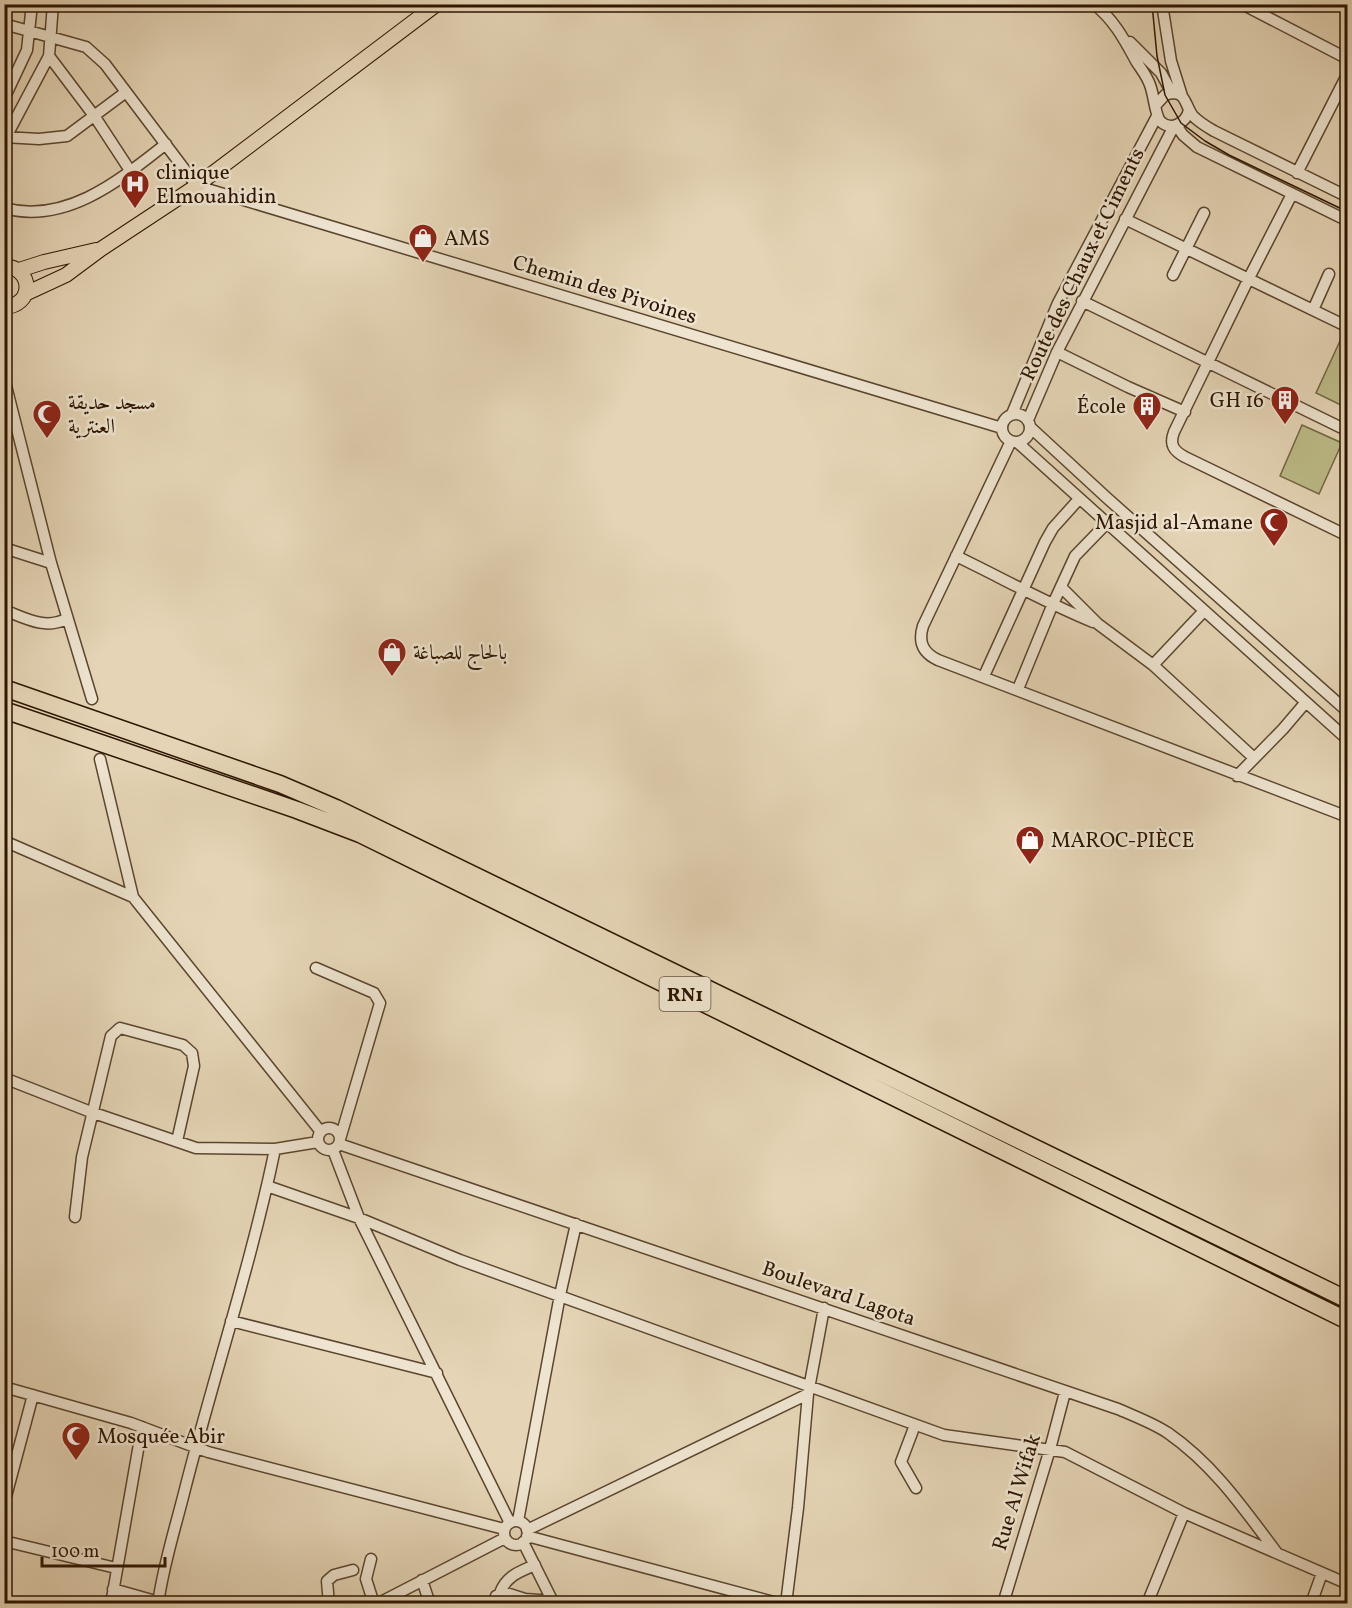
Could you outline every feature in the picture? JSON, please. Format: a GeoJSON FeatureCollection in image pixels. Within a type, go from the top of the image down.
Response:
{"type":"FeatureCollection","features":[{"type":"Feature","properties":{"kind":"highway","name":"RN1"},"geometry":{"type":"LineString","coordinates":[[4,688],[280,784],[336,808],[1347,1300]]}},
{"type":"Feature","properties":{"kind":"highway","name":"RN1"},"geometry":{"type":"LineString","coordinates":[[4,710],[286,806],[360,834],[1347,1321]]}},
{"type":"Feature","properties":{"kind":"main road"},"geometry":{"type":"LineString","coordinates":[[6,309],[16,305],[25,294],[66,275],[101,249],[197,186],[436,4]]}},
{"type":"Feature","properties":{"kind":"main road"},"geometry":{"type":"LineString","coordinates":[[19,270],[101,249]]}},
{"type":"Feature","properties":{"kind":"main road"},"geometry":{"type":"LineString","coordinates":[[4,266],[19,270],[26,281],[25,294]]}},
{"type":"Feature","properties":{"kind":"street"},"geometry":{"type":"LineString","coordinates":[[4,99],[23,61],[32,4]]}},
{"type":"Feature","properties":{"kind":"street"},"geometry":{"type":"LineString","coordinates":[[53,4],[49,56],[5,138],[39,139],[67,136],[126,92]]}},
{"type":"Feature","properties":{"kind":"street"},"geometry":{"type":"LineString","coordinates":[[1094,4],[1161,73],[1177,94],[1186,100],[1189,110],[1196,119],[1214,131],[1347,196]]}},
{"type":"Feature","properties":{"kind":"street"},"geometry":{"type":"LineString","coordinates":[[1162,4],[1177,94]]}},
{"type":"Feature","properties":{"kind":"street"},"geometry":{"type":"LineString","coordinates":[[1242,4],[1347,59]]}},
{"type":"Feature","properties":{"kind":"street"},"geometry":{"type":"LineString","coordinates":[[4,24],[86,47],[96,54],[197,186]]}},
{"type":"Feature","properties":{"kind":"street"},"geometry":{"type":"LineString","coordinates":[[1125,38],[1149,81],[1157,111],[1164,124],[1175,125],[1185,120],[1189,110]]}},
{"type":"Feature","properties":{"kind":"street"},"geometry":{"type":"LineString","coordinates":[[49,56],[95,117],[131,172]]}},
{"type":"Feature","properties":{"kind":"street"},"geometry":{"type":"LineString","coordinates":[[1297,173],[1347,73]]}},
{"type":"Feature","properties":{"kind":"street"},"geometry":{"type":"LineString","coordinates":[[1157,111],[1161,97],[1177,94]]}},
{"type":"Feature","properties":{"kind":"street","name":"Route des Chaux et Ciments"},"geometry":{"type":"LineString","coordinates":[[1012,414],[1058,303],[1157,111]]}},
{"type":"Feature","properties":{"kind":"street"},"geometry":{"type":"LineString","coordinates":[[1175,125],[1197,147],[1347,221]]}},
{"type":"Feature","properties":{"kind":"street","name":"Route des Chaux et Ciments"},"geometry":{"type":"LineString","coordinates":[[1029,424],[1057,352],[1175,125]]}},
{"type":"Feature","properties":{"kind":"street"},"geometry":{"type":"LineString","coordinates":[[4,208],[20,212],[38,212],[75,205],[131,172],[166,144]]}},
{"type":"Feature","properties":{"kind":"street","name":"Chemin des Pivoines"},"geometry":{"type":"LineString","coordinates":[[197,186],[1002,428]]}},
{"type":"Feature","properties":{"kind":"street"},"geometry":{"type":"LineString","coordinates":[[1292,194],[1172,436],[1173,448],[1180,454],[1347,536]]}},
{"type":"Feature","properties":{"kind":"street"},"geometry":{"type":"LineString","coordinates":[[1173,275],[1204,213]]}},
{"type":"Feature","properties":{"kind":"street"},"geometry":{"type":"LineString","coordinates":[[1125,219],[1347,327]]}},
{"type":"Feature","properties":{"kind":"street"},"geometry":{"type":"LineString","coordinates":[[1313,310],[1329,274]]}},
{"type":"Feature","properties":{"kind":"street"},"geometry":{"type":"LineString","coordinates":[[1083,301],[1347,431]]}},
{"type":"Feature","properties":{"kind":"street"},"geometry":{"type":"LineString","coordinates":[[1057,352],[1185,412]]}},
{"type":"Feature","properties":{"kind":"street"},"geometry":{"type":"LineString","coordinates":[[4,378],[7,397],[66,619],[92,699]]}},
{"type":"Feature","properties":{"kind":"street"},"geometry":{"type":"LineString","coordinates":[[1347,712],[1107,498],[1021,415],[1012,414],[1005,419],[1002,428],[1004,436],[1014,441],[1347,740]]}},
{"type":"Feature","properties":{"kind":"street"},"geometry":{"type":"LineString","coordinates":[[1029,424],[1028,435],[1014,441],[923,626],[921,641],[926,652],[934,658],[1347,817]]}},
{"type":"Feature","properties":{"kind":"street"},"geometry":{"type":"LineString","coordinates":[[984,676],[1022,588],[1045,542],[1053,528],[1079,499]]}},
{"type":"Feature","properties":{"kind":"street"},"geometry":{"type":"LineString","coordinates":[[1018,689],[1052,606],[1078,552],[1106,524]]}},
{"type":"Feature","properties":{"kind":"street"},"geometry":{"type":"LineString","coordinates":[[4,548],[51,563]]}},
{"type":"Feature","properties":{"kind":"street"},"geometry":{"type":"LineString","coordinates":[[956,556],[1022,588],[1052,606],[1098,624]]}},
{"type":"Feature","properties":{"kind":"street"},"geometry":{"type":"LineString","coordinates":[[1061,586],[1098,624],[1154,665],[1254,758]]}},
{"type":"Feature","properties":{"kind":"street"},"geometry":{"type":"LineString","coordinates":[[4,610],[46,624],[57,624],[66,619]]}},
{"type":"Feature","properties":{"kind":"street"},"geometry":{"type":"LineString","coordinates":[[1154,665],[1203,612]]}},
{"type":"Feature","properties":{"kind":"street"},"geometry":{"type":"LineString","coordinates":[[1237,776],[1283,729],[1305,702]]}},
{"type":"Feature","properties":{"kind":"street"},"geometry":{"type":"LineString","coordinates":[[100,759],[133,897],[320,1137],[322,1148],[338,1144]]}},
{"type":"Feature","properties":{"kind":"street"},"geometry":{"type":"LineString","coordinates":[[4,841],[133,897]]}},
{"type":"Feature","properties":{"kind":"street"},"geometry":{"type":"LineString","coordinates":[[316,968],[374,993],[380,1003],[338,1144]]}},
{"type":"Feature","properties":{"kind":"street"},"geometry":{"type":"LineString","coordinates":[[75,1217],[82,1157],[91,1112],[111,1036],[120,1028],[183,1045],[192,1053],[194,1066],[177,1141]]}},
{"type":"Feature","properties":{"kind":"street"},"geometry":{"type":"LineString","coordinates":[[4,1078],[91,1112],[196,1148],[275,1149],[320,1137],[326,1128],[338,1133],[338,1144],[359,1218],[437,1373],[509,1528],[511,1544],[520,1544],[526,1536],[809,1390]]}},
{"type":"Feature","properties":{"kind":"street","name":"Boulevard Lagota"},"geometry":{"type":"LineString","coordinates":[[338,1144],[1065,1392],[1118,1408],[1166,1432],[1199,1457],[1229,1490],[1277,1554]]}},
{"type":"Feature","properties":{"kind":"street"},"geometry":{"type":"LineString","coordinates":[[113,1588],[161,1603],[195,1447],[231,1321],[275,1149]]}},
{"type":"Feature","properties":{"kind":"street"},"geometry":{"type":"LineString","coordinates":[[267,1186],[359,1218],[460,1260],[560,1295],[809,1390],[944,1435],[1065,1452],[1184,1513],[1347,1584]]}},
{"type":"Feature","properties":{"kind":"street"},"geometry":{"type":"LineString","coordinates":[[509,1528],[576,1224]]}},
{"type":"Feature","properties":{"kind":"street"},"geometry":{"type":"LineString","coordinates":[[526,1536],[783,1604],[798,1508],[809,1390],[824,1308]]}},
{"type":"Feature","properties":{"kind":"street"},"geometry":{"type":"LineString","coordinates":[[231,1321],[437,1373]]}},
{"type":"Feature","properties":{"kind":"street"},"geometry":{"type":"LineString","coordinates":[[4,1387],[142,1427],[195,1447],[509,1528]]}},
{"type":"Feature","properties":{"kind":"street","name":"Rue Al Wifak"},"geometry":{"type":"LineString","coordinates":[[1003,1604],[1065,1392]]}},
{"type":"Feature","properties":{"kind":"street"},"geometry":{"type":"LineString","coordinates":[[4,1504],[8,1475],[33,1395]]}},
{"type":"Feature","properties":{"kind":"street"},"geometry":{"type":"LineString","coordinates":[[915,1425],[901,1462],[916,1488]]}},
{"type":"Feature","properties":{"kind":"street"},"geometry":{"type":"LineString","coordinates":[[111,1604],[142,1427]]}},
{"type":"Feature","properties":{"kind":"street"},"geometry":{"type":"LineString","coordinates":[[1147,1604],[1184,1513]]}},
{"type":"Feature","properties":{"kind":"street"},"geometry":{"type":"LineString","coordinates":[[371,1559],[366,1579],[376,1604],[422,1580],[509,1528],[522,1523],[535,1565],[553,1602],[535,1601],[512,1593],[500,1593]]}},
{"type":"Feature","properties":{"kind":"street"},"geometry":{"type":"LineString","coordinates":[[4,1540],[116,1568]]}},
{"type":"Feature","properties":{"kind":"street"},"geometry":{"type":"LineString","coordinates":[[494,1604],[496,1596],[507,1580],[514,1574],[535,1565]]}},
{"type":"Feature","properties":{"kind":"street"},"geometry":{"type":"LineString","coordinates":[[329,1604],[327,1581],[334,1575],[353,1570]]}},
{"type":"Feature","properties":{"kind":"street"},"geometry":{"type":"LineString","coordinates":[[1311,1604],[1322,1573]]}},
{"type":"Feature","properties":{"kind":"street"},"geometry":{"type":"LineString","coordinates":[[422,1580],[430,1604]]}},
{"type":"Feature","properties":{"kind":"shaded area"},"geometry":{"type":"Polygon","coordinates":[[[1340,341],[1347,344],[1347,408],[1316,393],[1340,341]]]}},
{"type":"Feature","properties":{"kind":"shaded area"},"geometry":{"type":"Polygon","coordinates":[[[1302,425],[1342,443],[1319,494],[1280,476],[1302,425]]]}},
{"type":"Feature","properties":{"kind":"tram line"},"geometry":{"type":"LineString","coordinates":[[1152,4],[1157,56],[1165,95],[1181,123],[1229,155],[1348,212]]}},
{"type":"Feature","properties":{"kind":"place","name":"clinique Elmouahidin"},"geometry":{"type":"Point","coordinates":[135,210]}},
{"type":"Feature","properties":{"kind":"place","name":"AMS"},"geometry":{"type":"Point","coordinates":[423,264]}},
{"type":"Feature","properties":{"kind":"place","name":"GH 16"},"geometry":{"type":"Point","coordinates":[1285,426]}},
{"type":"Feature","properties":{"kind":"place","name":"École"},"geometry":{"type":"Point","coordinates":[1147,432]}},
{"type":"Feature","properties":{"kind":"place","name":"مسجد حديقة العنترية"},"geometry":{"type":"Point","coordinates":[47,440]}},
{"type":"Feature","properties":{"kind":"place","name":"Masjid al-Amane"},"geometry":{"type":"Point","coordinates":[1274,548]}},
{"type":"Feature","properties":{"kind":"place","name":"بالحاج للصباغة"},"geometry":{"type":"Point","coordinates":[392,678]}},
{"type":"Feature","properties":{"kind":"place","name":"MAROC-PIÈCE"},"geometry":{"type":"Point","coordinates":[1030,866]}},
{"type":"Feature","properties":{"kind":"place","name":"Mosquée Abir"},"geometry":{"type":"Point","coordinates":[76,1462]}}]}
